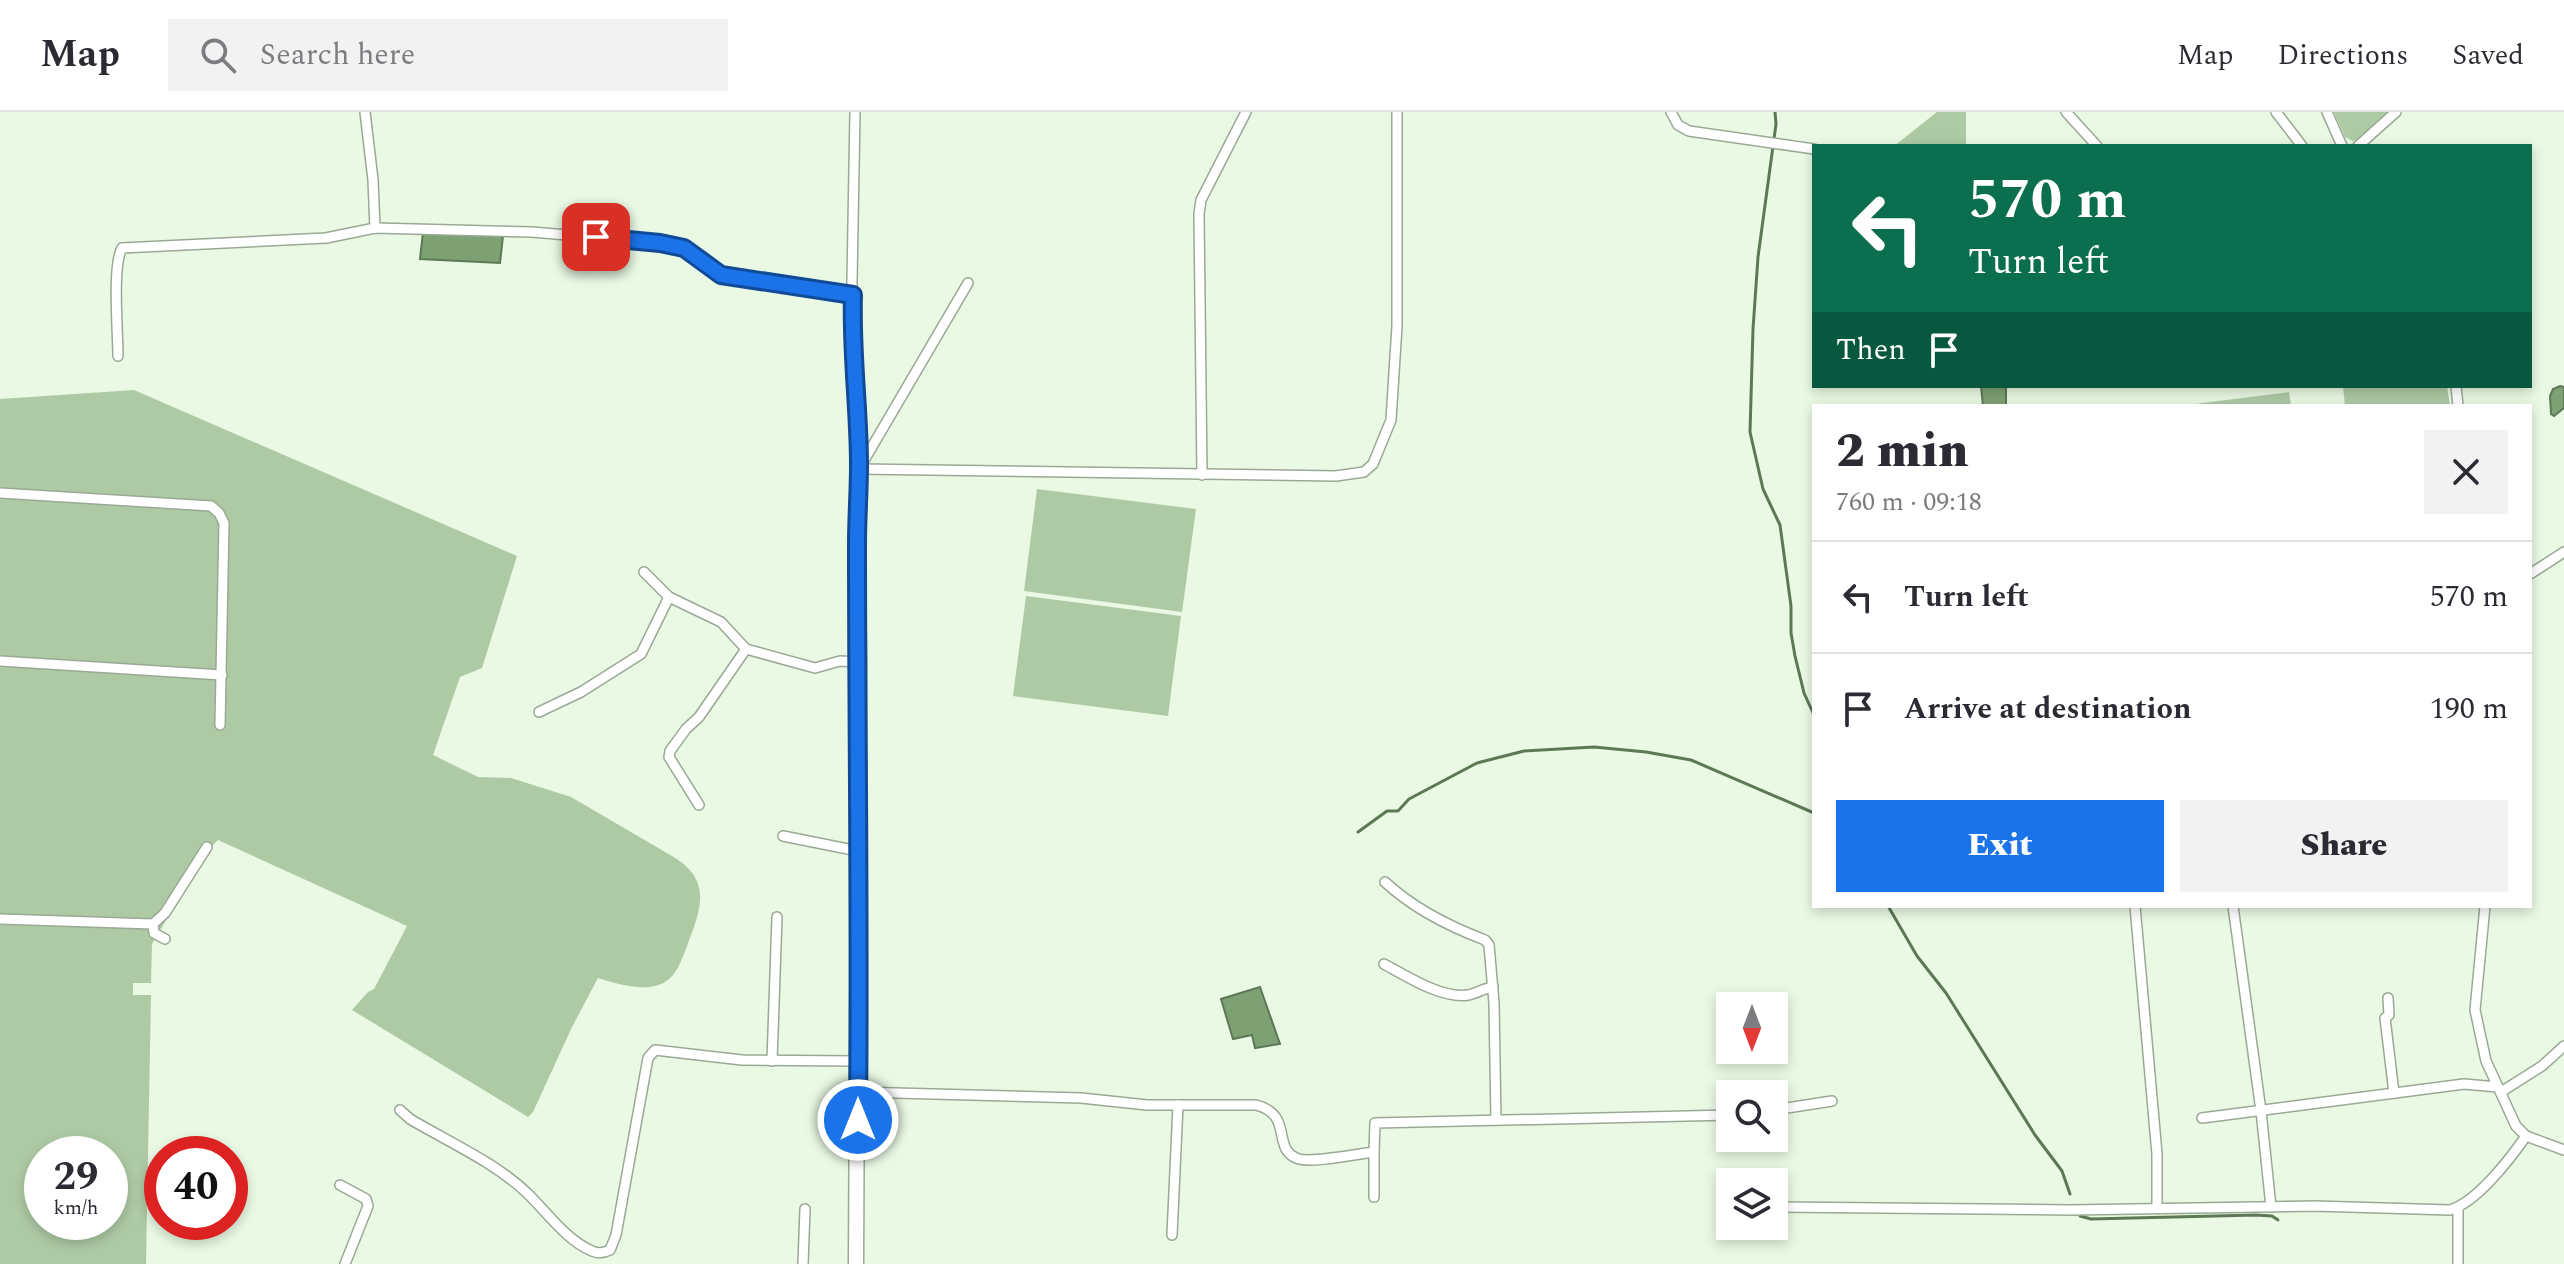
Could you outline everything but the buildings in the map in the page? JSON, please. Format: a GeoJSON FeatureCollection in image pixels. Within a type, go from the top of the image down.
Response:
{"type":"FeatureCollection","features":[{"type":"Feature","properties":{"kind":"street"},"geometry":{"type":"LineString","coordinates":[[365,112],[375,228]]}},
{"type":"Feature","properties":{"kind":"street"},"geometry":{"type":"LineString","coordinates":[[855,112],[851,337],[859,469],[856,1264]]}},
{"type":"Feature","properties":{"kind":"street"},"geometry":{"type":"LineString","coordinates":[[1202,475],[1199,214],[1201,200],[1246,112]]}},
{"type":"Feature","properties":{"kind":"street"},"geometry":{"type":"LineString","coordinates":[[859,469],[1202,475],[1355,475],[1364,472],[1373,464],[1391,420],[1394,399],[1397,112]]}},
{"type":"Feature","properties":{"kind":"street"},"geometry":{"type":"LineString","coordinates":[[1671,112],[1678,125],[1689,131],[1812,149]]}},
{"type":"Feature","properties":{"kind":"street"},"geometry":{"type":"LineString","coordinates":[[2066,112],[2095,144]]}},
{"type":"Feature","properties":{"kind":"street"},"geometry":{"type":"LineString","coordinates":[[2276,112],[2300,144]]}},
{"type":"Feature","properties":{"kind":"street"},"geometry":{"type":"LineString","coordinates":[[2327,112],[2341,144]]}},
{"type":"Feature","properties":{"kind":"street"},"geometry":{"type":"LineString","coordinates":[[2360,144],[2396,112]]}},
{"type":"Feature","properties":{"kind":"street"},"geometry":{"type":"LineString","coordinates":[[118,356],[117,268],[122,248],[326,238],[375,228],[512,231],[660,243],[684,248],[721,275],[853,295]]}},
{"type":"Feature","properties":{"kind":"street"},"geometry":{"type":"LineString","coordinates":[[859,469],[968,283]]}},
{"type":"Feature","properties":{"kind":"street"},"geometry":{"type":"LineString","coordinates":[[0,493],[211,506],[219,513],[224,523],[220,725]]}},
{"type":"Feature","properties":{"kind":"street"},"geometry":{"type":"LineString","coordinates":[[2532,573],[2564,552]]}},
{"type":"Feature","properties":{"kind":"street"},"geometry":{"type":"LineString","coordinates":[[644,572],[669,597],[721,622],[746,649],[815,668],[840,661],[859,662]]}},
{"type":"Feature","properties":{"kind":"street"},"geometry":{"type":"LineString","coordinates":[[539,712],[581,692],[641,654],[669,597]]}},
{"type":"Feature","properties":{"kind":"street"},"geometry":{"type":"LineString","coordinates":[[699,805],[669,757],[670,751],[699,717],[746,649]]}},
{"type":"Feature","properties":{"kind":"street"},"geometry":{"type":"LineString","coordinates":[[0,661],[222,675]]}},
{"type":"Feature","properties":{"kind":"street"},"geometry":{"type":"LineString","coordinates":[[783,836],[858,851]]}},
{"type":"Feature","properties":{"kind":"street"},"geometry":{"type":"LineString","coordinates":[[0,919],[16,925],[153,924],[165,913],[207,847]]}},
{"type":"Feature","properties":{"kind":"street"},"geometry":{"type":"LineString","coordinates":[[1385,882],[1425,913],[1485,940],[1490,949],[1496,1120]]}},
{"type":"Feature","properties":{"kind":"street"},"geometry":{"type":"LineString","coordinates":[[2135,908],[2157,1154],[2157,1208]]}},
{"type":"Feature","properties":{"kind":"street"},"geometry":{"type":"LineString","coordinates":[[2233,908],[2271,1207]]}},
{"type":"Feature","properties":{"kind":"street"},"geometry":{"type":"LineString","coordinates":[[2485,908],[2475,1010],[2480,1040],[2516,1126],[2526,1136],[2564,1150]]}},
{"type":"Feature","properties":{"kind":"street"},"geometry":{"type":"LineString","coordinates":[[772,1061],[777,917]]}},
{"type":"Feature","properties":{"kind":"street"},"geometry":{"type":"LineString","coordinates":[[153,924],[154,933],[165,939]]}},
{"type":"Feature","properties":{"kind":"street"},"geometry":{"type":"LineString","coordinates":[[1384,964],[1428,987],[1458,995],[1493,987]]}},
{"type":"Feature","properties":{"kind":"street"},"geometry":{"type":"LineString","coordinates":[[2388,998],[2389,1015],[2385,1018],[2394,1093]]}},
{"type":"Feature","properties":{"kind":"street"},"geometry":{"type":"LineString","coordinates":[[2202,1118],[2464,1084],[2500,1090],[2542,1066],[2564,1046]]}},
{"type":"Feature","properties":{"kind":"street"},"geometry":{"type":"LineString","coordinates":[[400,1110],[500,1172],[527,1192],[567,1233],[593,1252],[604,1253],[610,1250],[616,1235],[648,1058],[655,1050],[772,1061],[857,1061]]}},
{"type":"Feature","properties":{"kind":"street"},"geometry":{"type":"LineString","coordinates":[[858,1092],[1081,1098],[1147,1105],[1256,1105],[1267,1108],[1279,1120],[1285,1147],[1295,1158],[1305,1160],[1374,1152]]}},
{"type":"Feature","properties":{"kind":"street"},"geometry":{"type":"LineString","coordinates":[[1788,1108],[1832,1101]]}},
{"type":"Feature","properties":{"kind":"street"},"geometry":{"type":"LineString","coordinates":[[1172,1235],[1178,1105]]}},
{"type":"Feature","properties":{"kind":"street"},"geometry":{"type":"LineString","coordinates":[[1374,1197],[1375,1123],[1716,1115]]}},
{"type":"Feature","properties":{"kind":"street"},"geometry":{"type":"LineString","coordinates":[[1788,1207],[2440,1210],[2458,1208],[2473,1197],[2526,1136]]}},
{"type":"Feature","properties":{"kind":"street"},"geometry":{"type":"LineString","coordinates":[[340,1185],[366,1199],[368,1206],[345,1264]]}},
{"type":"Feature","properties":{"kind":"street"},"geometry":{"type":"LineString","coordinates":[[2458,1208],[2458,1264]]}},
{"type":"Feature","properties":{"kind":"street"},"geometry":{"type":"LineString","coordinates":[[803,1264],[805,1209]]}},
{"type":"Feature","properties":{"kind":"shaded area"},"geometry":{"type":"Polygon","coordinates":[[[1937,112],[1966,112],[1966,144],[1897,144],[1937,112]]]}},
{"type":"Feature","properties":{"kind":"shaded area"},"geometry":{"type":"Polygon","coordinates":[[[2334,112],[2389,112],[2353,141],[2345,137],[2334,112]]]}},
{"type":"Feature","properties":{"kind":"shaded area"},"geometry":{"type":"Polygon","coordinates":[[[423,232],[503,236],[500,263],[420,259],[423,232]]]}},
{"type":"Feature","properties":{"kind":"shaded area"},"geometry":{"type":"Polygon","coordinates":[[[2564,387],[2564,408],[2554,416],[2551,414],[2550,396],[2553,389],[2564,387]]]}},
{"type":"Feature","properties":{"kind":"shaded area"},"geometry":{"type":"Polygon","coordinates":[[[1981,388],[2006,388],[2006,404],[1983,404],[1981,388]]]}},
{"type":"Feature","properties":{"kind":"shaded area"},"geometry":{"type":"Polygon","coordinates":[[[2343,388],[2447,388],[2450,404],[2345,404],[2343,388]]]}},
{"type":"Feature","properties":{"kind":"shaded area"},"geometry":{"type":"Polygon","coordinates":[[[134,390],[517,556],[482,668],[460,677],[433,755],[478,777],[511,778],[571,797],[685,865],[698,885],[699,908],[678,968],[662,984],[644,987],[598,978],[528,1117],[352,1010],[374,989],[407,926],[218,840],[208,850],[152,944],[151,983],[133,983],[133,995],[151,995],[148,1136],[144,1136],[146,1264],[0,1264],[0,399],[134,390]]]}},
{"type":"Feature","properties":{"kind":"shaded area"},"geometry":{"type":"Polygon","coordinates":[[[2289,392],[2291,404],[2195,404],[2289,392]]]}},
{"type":"Feature","properties":{"kind":"shaded area"},"geometry":{"type":"Polygon","coordinates":[[[1037,489],[1196,509],[1182,612],[1024,591],[1037,489]]]}},
{"type":"Feature","properties":{"kind":"shaded area"},"geometry":{"type":"Polygon","coordinates":[[[1026,596],[1181,616],[1168,716],[1013,696],[1026,596]]]}},
{"type":"Feature","properties":{"kind":"shaded area"},"geometry":{"type":"Polygon","coordinates":[[[1260,987],[1280,1044],[1255,1048],[1252,1035],[1233,1039],[1221,999],[1260,987]]]}},
{"type":"Feature","properties":{"kind":"waterway"},"geometry":{"type":"LineString","coordinates":[[1775,112],[1758,257],[1750,432],[1763,489],[1780,525],[1791,606],[1791,633],[1804,693],[1812,711]]}},
{"type":"Feature","properties":{"kind":"waterway"},"geometry":{"type":"LineString","coordinates":[[1358,832],[1387,811],[1398,811],[1409,799],[1477,763],[1524,751],[1594,747],[1691,760],[1812,812]]}},
{"type":"Feature","properties":{"kind":"waterway"},"geometry":{"type":"LineString","coordinates":[[1889,908],[1917,956],[1946,993],[2035,1135],[2062,1171],[2070,1194]]}},
{"type":"Feature","properties":{"kind":"waterway"},"geometry":{"type":"LineString","coordinates":[[2080,1216],[2091,1219],[2256,1215],[2272,1216],[2278,1220]]}},
{"type":"Feature","properties":{"kind":"route"},"geometry":{"type":"LineString","coordinates":[[596,237],[684,248],[721,275],[853,295],[851,337],[859,469],[858,1120]]}}]}
